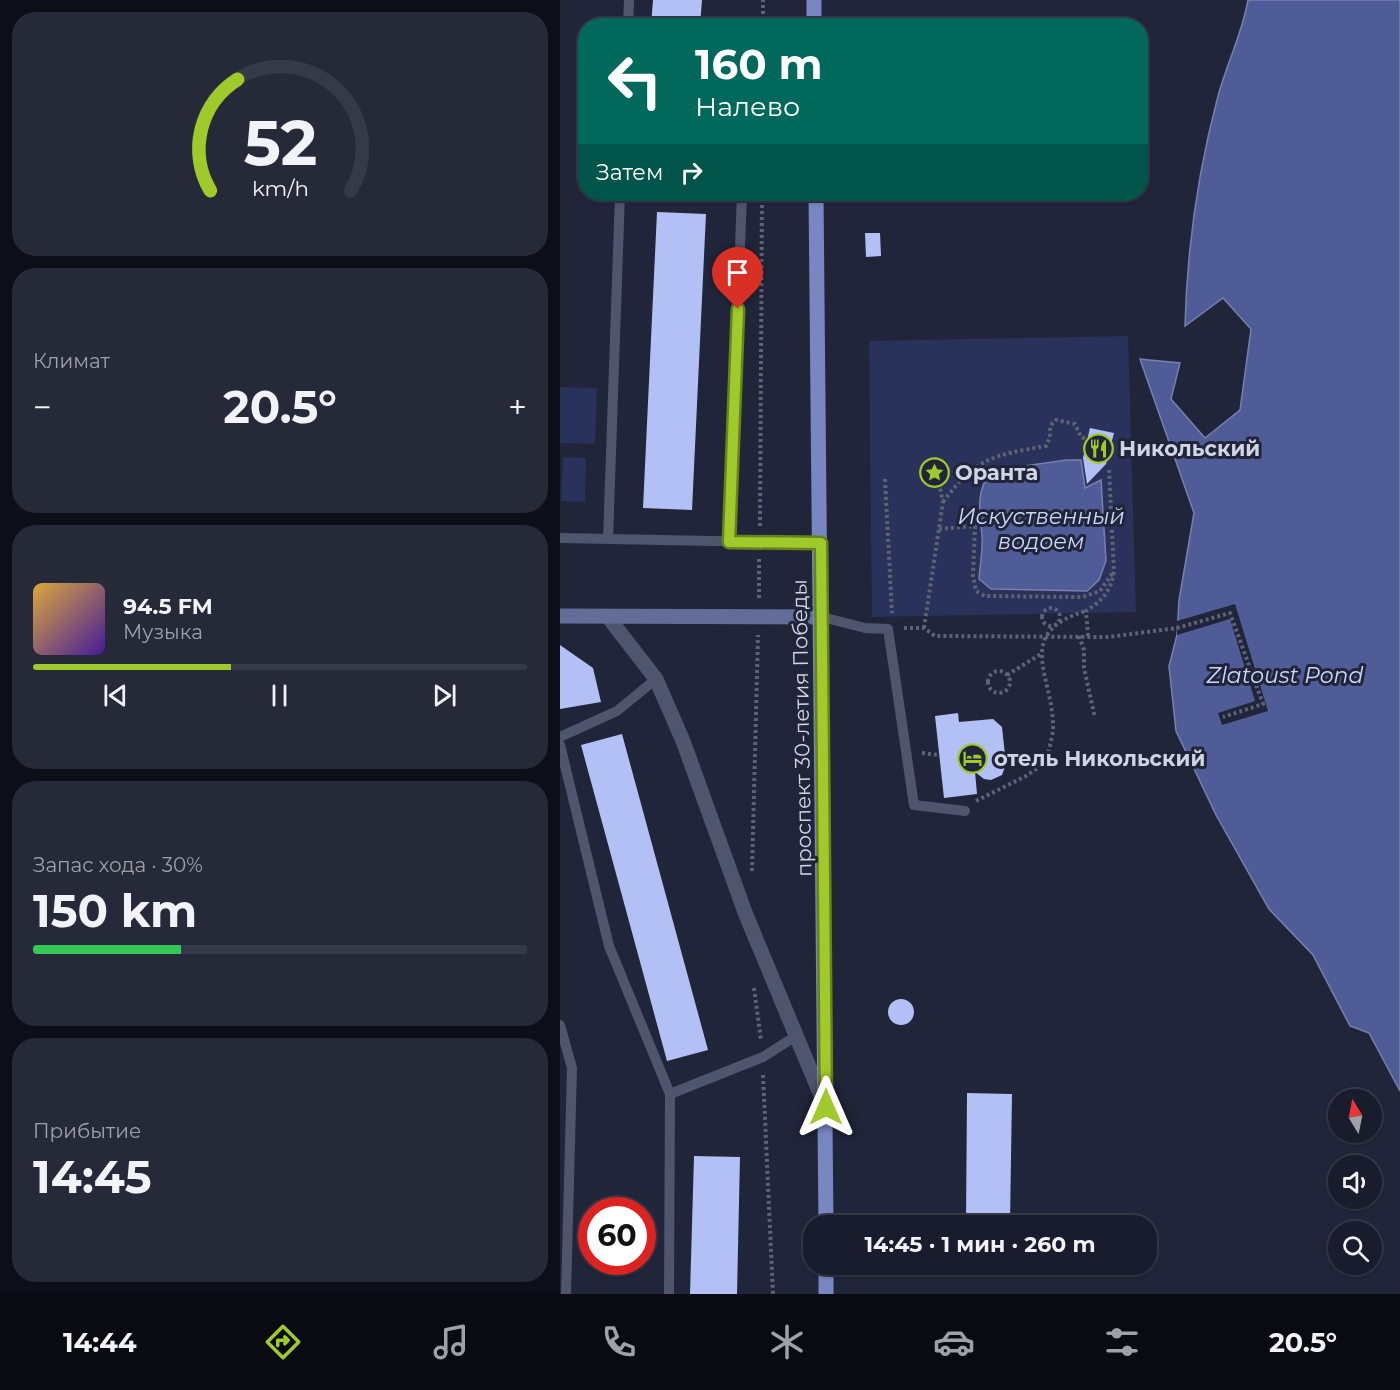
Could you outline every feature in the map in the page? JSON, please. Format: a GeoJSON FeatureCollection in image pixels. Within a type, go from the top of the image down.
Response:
{"type":"FeatureCollection","features":[{"type":"Feature","properties":{"kind":"main road"},"geometry":{"type":"LineString","coordinates":[[814,0],[814,18]]}},
{"type":"Feature","properties":{"kind":"main road","name":"проспект 30-летия Победы"},"geometry":{"type":"LineString","coordinates":[[816,201],[822,616],[826,1215]]}},
{"type":"Feature","properties":{"kind":"main road"},"geometry":{"type":"LineString","coordinates":[[826,1275],[826,1294]]}},
{"type":"Feature","properties":{"kind":"street"},"geometry":{"type":"LineString","coordinates":[[560,616],[822,616]]}},
{"type":"Feature","properties":{"kind":"street"},"geometry":{"type":"LineString","coordinates":[[608,617],[656,680],[683,741],[746,915],[826,1107]]}},
{"type":"Feature","properties":{"kind":"lane"},"geometry":{"type":"LineString","coordinates":[[628,18],[629,0]]}},
{"type":"Feature","properties":{"kind":"lane"},"geometry":{"type":"LineString","coordinates":[[608,539],[620,201]]}},
{"type":"Feature","properties":{"kind":"lane"},"geometry":{"type":"LineString","coordinates":[[729,542],[742,201]]}},
{"type":"Feature","properties":{"kind":"lane"},"geometry":{"type":"LineString","coordinates":[[560,538],[821,543]]}},
{"type":"Feature","properties":{"kind":"lane"},"geometry":{"type":"LineString","coordinates":[[822,616],[865,628],[891,628],[914,805],[965,811]]}},
{"type":"Feature","properties":{"kind":"lane"},"geometry":{"type":"LineString","coordinates":[[560,737],[617,711],[656,680]]}},
{"type":"Feature","properties":{"kind":"lane"},"geometry":{"type":"LineString","coordinates":[[560,745],[609,946],[670,1094],[669,1294]]}},
{"type":"Feature","properties":{"kind":"lane"},"geometry":{"type":"LineString","coordinates":[[560,1025],[572,1068],[566,1294]]}},
{"type":"Feature","properties":{"kind":"lane"},"geometry":{"type":"LineString","coordinates":[[670,1094],[763,1057],[796,1036]]}},
{"type":"Feature","properties":{"kind":"path"},"geometry":{"type":"LineString","coordinates":[[763,0],[763,18]]}},
{"type":"Feature","properties":{"kind":"path"},"geometry":{"type":"LineString","coordinates":[[943,502],[969,472],[981,463],[1000,454],[1046,446],[1050,437],[1050,426],[1056,420],[1075,424],[1081,437],[1088,440]]}},
{"type":"Feature","properties":{"kind":"path"},"geometry":{"type":"LineString","coordinates":[[965,811],[988,793],[1026,776],[1046,762],[1053,730],[1041,654],[1045,636],[1056,624],[1060,618],[1057,611],[1048,608],[1042,614],[1042,622],[1050,626],[1056,624],[1099,603],[1111,588],[1114,572],[1109,469]]}},
{"type":"Feature","properties":{"kind":"path"},"geometry":{"type":"LineString","coordinates":[[885,479],[891,628],[924,628],[935,636],[1108,637],[1177,628],[1230,614],[1263,704],[1223,717]]}},
{"type":"Feature","properties":{"kind":"path"},"geometry":{"type":"LineString","coordinates":[[924,628],[943,502],[939,484]]}},
{"type":"Feature","properties":{"kind":"path"},"geometry":{"type":"LineString","coordinates":[[939,529],[975,526],[973,575],[976,591],[985,596],[1083,597],[1100,591],[1114,572]]}},
{"type":"Feature","properties":{"kind":"path"},"geometry":{"type":"LineString","coordinates":[[1086,611],[1088,636]]}},
{"type":"Feature","properties":{"kind":"path"},"geometry":{"type":"LineString","coordinates":[[1079,636],[1084,650],[1084,668],[1095,718]]}},
{"type":"Feature","properties":{"kind":"path"},"geometry":{"type":"LineString","coordinates":[[1007,675],[1041,654]]}},
{"type":"Feature","properties":{"kind":"path"},"geometry":{"type":"LineString","coordinates":[[1000,671],[1007,675],[1010,683],[1008,688],[1000,693],[988,687],[991,674],[1000,671]]}},
{"type":"Feature","properties":{"kind":"path"},"geometry":{"type":"LineString","coordinates":[[754,986],[763,1057],[773,1294]]}},
{"type":"Feature","properties":{"kind":"shaded area"},"geometry":{"type":"Polygon","coordinates":[[[1128,336],[1136,612],[872,617],[869,341],[1128,336]]]}},
{"type":"Feature","properties":{"kind":"shaded area"},"geometry":{"type":"Polygon","coordinates":[[[560,387],[597,388],[595,444],[560,443],[560,387]]]}},
{"type":"Feature","properties":{"kind":"shaded area"},"geometry":{"type":"Polygon","coordinates":[[[563,457],[586,458],[585,502],[561,501],[563,457]]]}},
{"type":"Feature","properties":{"kind":"water","name":"Zlatoust Pond"},"geometry":{"type":"Polygon","coordinates":[[[1248,0],[1400,0],[1400,1091],[1369,1033],[1350,1026],[1313,955],[1269,909],[1216,815],[1176,731],[1169,666],[1177,635],[1179,600],[1194,513],[1140,359],[1180,363],[1171,399],[1205,438],[1240,410],[1251,329],[1223,298],[1185,326],[1191,238],[1205,152],[1218,96],[1248,0]]]}},
{"type":"Feature","properties":{"kind":"water","name":"Искуственный водоем"},"geometry":{"type":"Polygon","coordinates":[[[1066,460],[1081,460],[1085,488],[1101,480],[1106,561],[1099,580],[1087,591],[991,589],[979,579],[982,552],[980,502],[986,479],[991,471],[1066,460]]]}},
{"type":"Feature","properties":{"kind":"pier"},"geometry":{"type":"Polygon","coordinates":[[[1235,604],[1268,711],[1222,725],[1218,713],[1255,701],[1230,619],[1177,635],[1177,621],[1235,604]]]}},
{"type":"Feature","properties":{"kind":"building"},"geometry":{"type":"Polygon","coordinates":[[[653,0],[702,0],[701,18],[652,18],[653,0]]]}},
{"type":"Feature","properties":{"kind":"building"},"geometry":{"type":"Polygon","coordinates":[[[657,212],[706,214],[692,510],[643,508],[657,212]]]}},
{"type":"Feature","properties":{"kind":"building"},"geometry":{"type":"Polygon","coordinates":[[[865,233],[880,233],[881,256],[866,257],[865,233]]]}},
{"type":"Feature","properties":{"kind":"building","name":"Никольский"},"geometry":{"type":"Polygon","coordinates":[[[1090,428],[1114,433],[1106,464],[1087,484],[1083,458],[1090,428]]]}},
{"type":"Feature","properties":{"kind":"building"},"geometry":{"type":"Polygon","coordinates":[[[560,645],[593,668],[601,702],[560,709],[560,645]]]}},
{"type":"Feature","properties":{"kind":"building","name":"отель Никольский"},"geometry":{"type":"Polygon","coordinates":[[[958,713],[959,722],[993,719],[1002,727],[1006,764],[1002,775],[991,780],[984,779],[975,772],[977,794],[944,798],[935,716],[958,713]]]}},
{"type":"Feature","properties":{"kind":"building"},"geometry":{"type":"Polygon","coordinates":[[[622,734],[708,1050],[667,1061],[581,745],[622,734]]]}},
{"type":"Feature","properties":{"kind":"building"},"geometry":{"type":"Polygon","coordinates":[[[901,999],[910,1003],[914,1012],[910,1021],[901,1025],[892,1021],[888,1012],[892,1003],[901,999]]]}},
{"type":"Feature","properties":{"kind":"building"},"geometry":{"type":"Polygon","coordinates":[[[967,1093],[1012,1094],[1010,1215],[966,1215],[967,1093]]]}},
{"type":"Feature","properties":{"kind":"building"},"geometry":{"type":"Polygon","coordinates":[[[694,1156],[740,1157],[737,1294],[690,1294],[694,1156]]]}},
{"type":"Feature","properties":{"kind":"place","name":"Никольский"},"geometry":{"type":"Point","coordinates":[1098,449]}},
{"type":"Feature","properties":{"kind":"place","name":"Оранта"},"geometry":{"type":"Point","coordinates":[934,473]}},
{"type":"Feature","properties":{"kind":"place","name":"отель Никольский"},"geometry":{"type":"Point","coordinates":[973,759]}},
{"type":"Feature","properties":{"kind":"route"},"geometry":{"type":"LineString","coordinates":[[738,309],[729,542],[821,543],[826,1107]]}}]}
